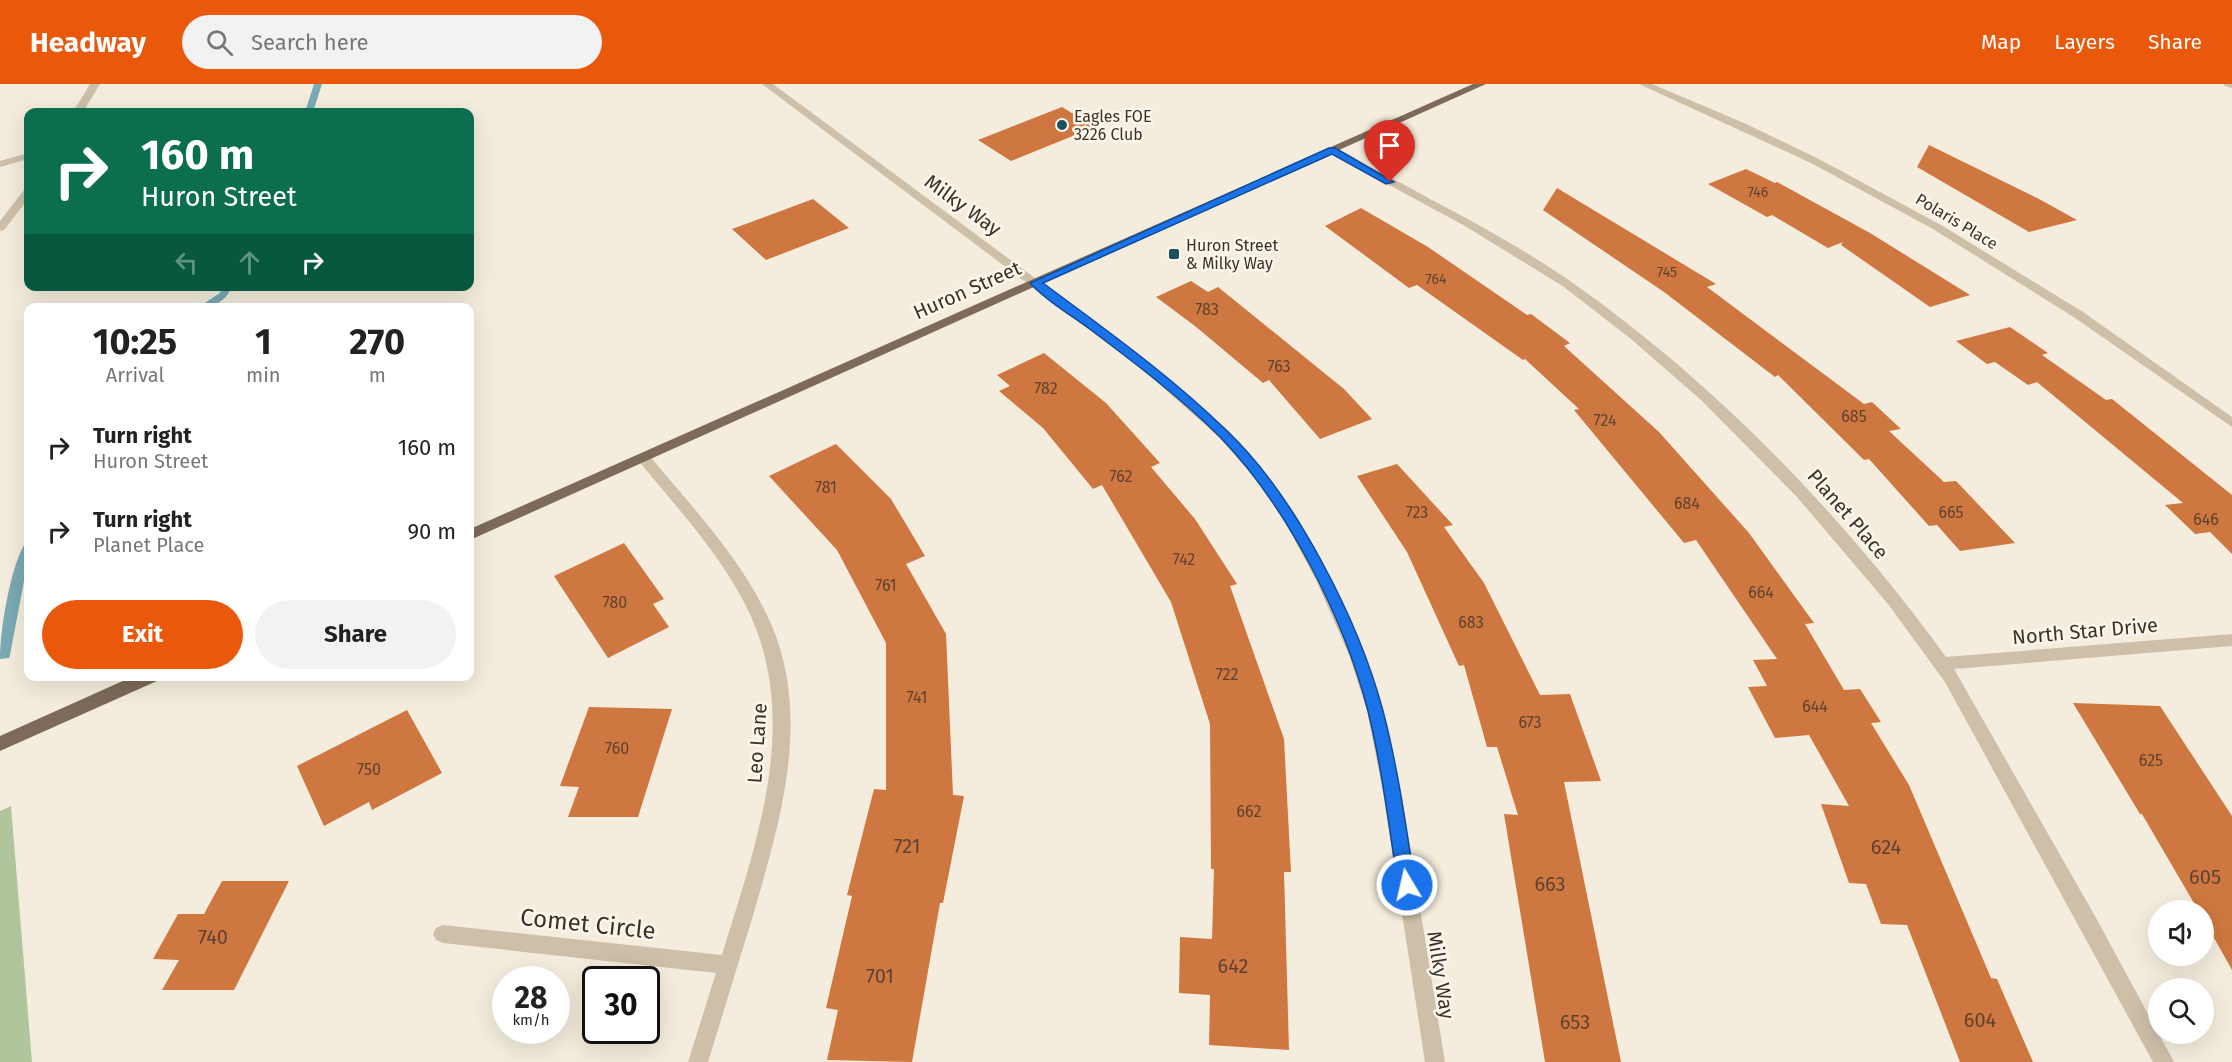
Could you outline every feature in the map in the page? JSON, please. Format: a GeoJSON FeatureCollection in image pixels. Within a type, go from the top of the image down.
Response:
{"type":"FeatureCollection","features":[{"type":"Feature","properties":{"kind":"main road","name":"Huron Street"},"geometry":{"type":"LineString","coordinates":[[474,533],[1481,84]]}},
{"type":"Feature","properties":{"kind":"main road"},"geometry":{"type":"LineString","coordinates":[[0,744],[140,681]]}},
{"type":"Feature","properties":{"kind":"street"},"geometry":{"type":"LineString","coordinates":[[80,108],[95,84]]}},
{"type":"Feature","properties":{"kind":"street","name":"Milky Way"},"geometry":{"type":"LineString","coordinates":[[767,84],[1147,367],[1224,434],[1259,474],[1290,518],[1324,580],[1357,655],[1375,711],[1393,797],[1435,1062]]}},
{"type":"Feature","properties":{"kind":"street","name":"Polaris Place"},"geometry":{"type":"LineString","coordinates":[[1644,84],[1740,125],[1815,161],[1928,222],[2079,315],[2232,423]]}},
{"type":"Feature","properties":{"kind":"street","name":"Planet Place"},"geometry":{"type":"LineString","coordinates":[[1332,150],[1477,228],[1538,265],[1599,307],[1689,382],[1757,444],[1814,504],[1881,585],[1941,664],[2096,934],[2164,1062]]}},
{"type":"Feature","properties":{"kind":"street"},"geometry":{"type":"LineString","coordinates":[[0,164],[24,157]]}},
{"type":"Feature","properties":{"kind":"street"},"geometry":{"type":"LineString","coordinates":[[0,228],[24,197]]}},
{"type":"Feature","properties":{"kind":"street","name":"Leo Lane"},"geometry":{"type":"LineString","coordinates":[[644,457],[719,553],[747,593],[764,626],[774,653],[782,688],[783,734],[770,831],[698,1062]]}},
{"type":"Feature","properties":{"kind":"street","name":"North Star Drive"},"geometry":{"type":"LineString","coordinates":[[1941,664],[2232,640]]}},
{"type":"Feature","properties":{"kind":"street","name":"Comet Circle"},"geometry":{"type":"LineString","coordinates":[[443,934],[728,965]]}},
{"type":"Feature","properties":{"kind":"green space"},"geometry":{"type":"Polygon","coordinates":[[[11,806],[32,1062],[0,1062],[0,811],[11,806]]]}},
{"type":"Feature","properties":{"kind":"building"},"geometry":{"type":"Polygon","coordinates":[[[1062,107],[1095,127],[1011,161],[978,140],[1062,107]]]}},
{"type":"Feature","properties":{"kind":"building"},"geometry":{"type":"Polygon","coordinates":[[[1929,145],[2077,220],[2029,232],[1917,167],[1929,145]]]}},
{"type":"Feature","properties":{"kind":"building"},"geometry":{"type":"Polygon","coordinates":[[[1746,169],[1777,182],[1870,233],[1970,295],[1930,307],[1841,245],[1843,242],[1828,248],[1772,215],[1767,217],[1708,184],[1746,169]]]}},
{"type":"Feature","properties":{"kind":"building"},"geometry":{"type":"Polygon","coordinates":[[[1557,188],[1716,284],[1707,287],[1864,404],[1872,402],[1901,429],[1889,431],[1944,482],[1956,481],[2015,543],[1960,551],[1937,525],[1929,526],[1869,459],[1864,460],[1778,375],[1775,377],[1664,292],[1543,210],[1557,188]]]}},
{"type":"Feature","properties":{"kind":"building"},"geometry":{"type":"Polygon","coordinates":[[[813,199],[849,228],[766,260],[732,229],[813,199]]]}},
{"type":"Feature","properties":{"kind":"building"},"geometry":{"type":"Polygon","coordinates":[[[1361,208],[1428,247],[1527,315],[1531,314],[1570,343],[1564,346],[1659,432],[1749,533],[1814,623],[1805,624],[1844,690],[1860,689],[1881,722],[1871,723],[1909,785],[1991,978],[1997,979],[2033,1062],[1960,1062],[1907,925],[1881,924],[1866,884],[1849,883],[1821,804],[1849,806],[1809,735],[1775,738],[1748,687],[1767,686],[1753,660],[1777,659],[1696,540],[1684,543],[1574,410],[1579,409],[1525,359],[1523,360],[1417,285],[1409,288],[1325,226],[1361,208]]]}},
{"type":"Feature","properties":{"kind":"building"},"geometry":{"type":"Polygon","coordinates":[[[1191,281],[1208,292],[1218,287],[1344,389],[1372,419],[1320,439],[1269,380],[1263,383],[1195,326],[1156,297],[1191,281]]]}},
{"type":"Feature","properties":{"kind":"building"},"geometry":{"type":"Polygon","coordinates":[[[2010,327],[2048,353],[2042,355],[2106,400],[2112,399],[2232,495],[2232,554],[2210,532],[2195,534],[2165,505],[2183,503],[2037,382],[2028,385],[1995,362],[1987,364],[1956,341],[2010,327]]]}},
{"type":"Feature","properties":{"kind":"building"},"geometry":{"type":"Polygon","coordinates":[[[1044,353],[1106,403],[1160,463],[1151,467],[1195,519],[1237,584],[1230,586],[1284,739],[1291,872],[1284,872],[1289,1050],[1209,1045],[1210,995],[1179,993],[1180,937],[1212,939],[1214,869],[1211,869],[1210,724],[1171,602],[1102,485],[1093,489],[1043,428],[999,391],[1010,386],[997,375],[1044,353]]]}},
{"type":"Feature","properties":{"kind":"building"},"geometry":{"type":"Polygon","coordinates":[[[836,444],[891,499],[925,556],[906,564],[946,634],[953,795],[964,796],[943,903],[940,903],[912,1062],[827,1060],[838,1010],[826,1008],[852,896],[847,895],[874,789],[886,790],[886,643],[837,550],[769,476],[836,444]]]}},
{"type":"Feature","properties":{"kind":"building"},"geometry":{"type":"Polygon","coordinates":[[[1397,464],[1453,525],[1444,527],[1484,583],[1540,695],[1570,694],[1601,781],[1564,782],[1621,1062],[1545,1062],[1504,814],[1518,815],[1497,747],[1487,747],[1464,665],[1459,666],[1407,552],[1357,476],[1397,464]]]}},
{"type":"Feature","properties":{"kind":"building"},"geometry":{"type":"Polygon","coordinates":[[[624,543],[664,599],[653,604],[669,627],[608,658],[554,576],[624,543]]]}},
{"type":"Feature","properties":{"kind":"building"},"geometry":{"type":"Polygon","coordinates":[[[2073,703],[2160,706],[2232,816],[2232,970],[2214,938],[2214,900],[2192,900],[2073,703]]]}},
{"type":"Feature","properties":{"kind":"building"},"geometry":{"type":"Polygon","coordinates":[[[589,707],[672,709],[638,817],[568,817],[579,787],[560,786],[589,707]]]}},
{"type":"Feature","properties":{"kind":"building"},"geometry":{"type":"Polygon","coordinates":[[[407,710],[442,773],[372,810],[369,802],[324,826],[297,766],[407,710]]]}},
{"type":"Feature","properties":{"kind":"building"},"geometry":{"type":"Polygon","coordinates":[[[222,881],[289,881],[234,990],[162,990],[179,960],[153,959],[178,914],[204,914],[222,881]]]}},
{"type":"Feature","properties":{"kind":"waterway"},"geometry":{"type":"LineString","coordinates":[[310,108],[318,84]]}},
{"type":"Feature","properties":{"kind":"waterway"},"geometry":{"type":"LineString","coordinates":[[210,303],[224,295],[226,291]]}},
{"type":"Feature","properties":{"kind":"waterway"},"geometry":{"type":"LineString","coordinates":[[4,655],[24,557]]}},
{"type":"Feature","properties":{"kind":"place","name":"Eagles FOE 3226 Club"},"geometry":{"type":"Point","coordinates":[1062,125]}},
{"type":"Feature","properties":{"kind":"place","name":"Huron Street & Milky Way"},"geometry":{"type":"Point","coordinates":[1174,254]}},
{"type":"Feature","properties":{"kind":"route"},"geometry":{"type":"LineString","coordinates":[[1390,182],[1332,150],[1035,283],[1147,367],[1224,434],[1259,474],[1290,518],[1324,580],[1357,655],[1375,711],[1393,797],[1407,885]]}}]}
